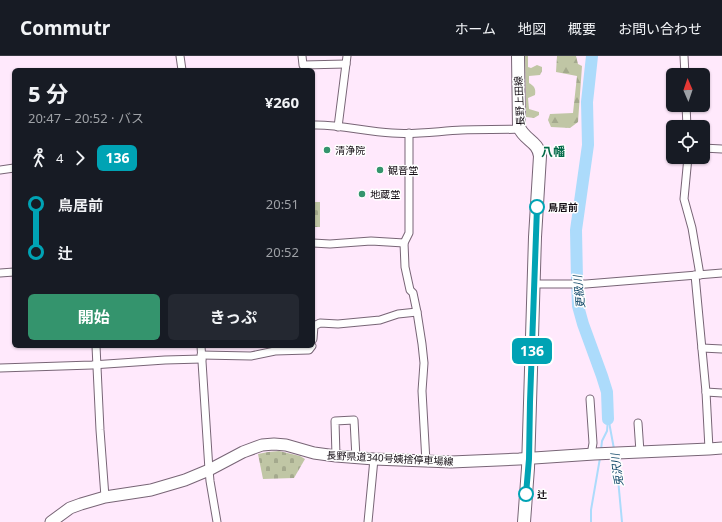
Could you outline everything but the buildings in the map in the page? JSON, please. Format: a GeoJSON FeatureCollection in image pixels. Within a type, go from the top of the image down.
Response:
{"type":"FeatureCollection","features":[{"type":"Feature","properties":{"kind":"main road","name":"長野上田線"},"geometry":{"type":"LineString","coordinates":[[518,56],[519,125],[523,134],[537,147],[540,156],[534,284],[529,459],[524,522]]}},
{"type":"Feature","properties":{"kind":"main road","name":"長野県道340号姨捨停車場線"},"geometry":{"type":"LineString","coordinates":[[51,522],[70,508],[105,497],[168,486],[209,470],[243,452],[262,445],[286,445],[314,453],[336,456],[426,462],[529,459],[593,454],[722,448]]}},
{"type":"Feature","properties":{"kind":"street"},"geometry":{"type":"LineString","coordinates":[[180,56],[182,68]]}},
{"type":"Feature","properties":{"kind":"street"},"geometry":{"type":"LineString","coordinates":[[302,56],[303,66],[346,64]]}},
{"type":"Feature","properties":{"kind":"street"},"geometry":{"type":"LineString","coordinates":[[338,126],[347,56]]}},
{"type":"Feature","properties":{"kind":"street"},"geometry":{"type":"LineString","coordinates":[[684,56],[685,68]]}},
{"type":"Feature","properties":{"kind":"street"},"geometry":{"type":"LineString","coordinates":[[315,125],[338,126],[371,132],[409,133],[520,129]]}},
{"type":"Feature","properties":{"kind":"street"},"geometry":{"type":"LineString","coordinates":[[409,133],[409,233],[404,243],[405,267],[410,290],[413,293],[422,344],[424,363],[422,391],[426,462]]}},
{"type":"Feature","properties":{"kind":"street"},"geometry":{"type":"LineString","coordinates":[[710,148],[722,149]]}},
{"type":"Feature","properties":{"kind":"street"},"geometry":{"type":"LineString","coordinates":[[687,164],[684,199],[692,228],[697,275],[709,449]]}},
{"type":"Feature","properties":{"kind":"street"},"geometry":{"type":"LineString","coordinates":[[0,170],[12,168]]}},
{"type":"Feature","properties":{"kind":"street"},"geometry":{"type":"LineString","coordinates":[[315,243],[330,244],[371,241],[404,243]]}},
{"type":"Feature","properties":{"kind":"street"},"geometry":{"type":"LineString","coordinates":[[0,273],[12,272]]}},
{"type":"Feature","properties":{"kind":"street"},"geometry":{"type":"LineString","coordinates":[[534,284],[582,284],[722,274]]}},
{"type":"Feature","properties":{"kind":"street"},"geometry":{"type":"LineString","coordinates":[[315,326],[320,323],[338,324],[380,320],[398,314],[417,312]]}},
{"type":"Feature","properties":{"kind":"street"},"geometry":{"type":"LineString","coordinates":[[96,348],[105,497]]}},
{"type":"Feature","properties":{"kind":"street"},"geometry":{"type":"LineString","coordinates":[[201,348],[209,470],[217,522]]}},
{"type":"Feature","properties":{"kind":"street"},"geometry":{"type":"LineString","coordinates":[[0,368],[97,364],[202,357],[251,356],[275,351],[309,350],[310,348]]}},
{"type":"Feature","properties":{"kind":"street"},"geometry":{"type":"LineString","coordinates":[[702,348],[722,350]]}},
{"type":"Feature","properties":{"kind":"street"},"geometry":{"type":"LineString","coordinates":[[706,392],[722,393]]}},
{"type":"Feature","properties":{"kind":"street"},"geometry":{"type":"LineString","coordinates":[[590,399],[593,454]]}},
{"type":"Feature","properties":{"kind":"street"},"geometry":{"type":"LineString","coordinates":[[336,456],[335,421],[354,420],[356,458]]}},
{"type":"Feature","properties":{"kind":"street"},"geometry":{"type":"LineString","coordinates":[[638,423],[640,452]]}},
{"type":"Feature","properties":{"kind":"street"},"geometry":{"type":"LineString","coordinates":[[368,522],[374,459]]}},
{"type":"Feature","properties":{"kind":"green space"},"geometry":{"type":"Polygon","coordinates":[[[525,56],[528,56],[528,67],[531,68],[537,65],[542,67],[540,75],[529,76],[529,83],[534,88],[535,95],[528,98],[529,109],[539,112],[539,115],[534,118],[526,117],[525,56]]]}},
{"type":"Feature","properties":{"kind":"green space"},"geometry":{"type":"Polygon","coordinates":[[[557,56],[576,56],[578,64],[582,66],[578,122],[570,128],[551,127],[548,120],[550,114],[573,113],[577,76],[556,72],[557,56]]]}},
{"type":"Feature","properties":{"kind":"green space"},"geometry":{"type":"Polygon","coordinates":[[[315,202],[320,202],[320,227],[315,227],[315,202]]]}},
{"type":"Feature","properties":{"kind":"green space"},"geometry":{"type":"Polygon","coordinates":[[[279,451],[300,456],[305,459],[294,478],[263,479],[258,454],[279,451]]]}},
{"type":"Feature","properties":{"kind":"waterway","name":"更級川"},"geometry":{"type":"LineString","coordinates":[[592,56],[587,102],[588,145],[576,230],[578,306],[607,392],[608,419]]}},
{"type":"Feature","properties":{"kind":"waterway","name":"更級川"},"geometry":{"type":"LineString","coordinates":[[601,450],[602,441],[607,431],[608,419]]}},
{"type":"Feature","properties":{"kind":"waterway","name":"兎沢川"},"geometry":{"type":"LineString","coordinates":[[609,422],[614,449]]}},
{"type":"Feature","properties":{"kind":"waterway","name":"兎沢川"},"geometry":{"type":"LineString","coordinates":[[616,457],[622,522]]}},
{"type":"Feature","properties":{"kind":"waterway","name":"更級川"},"geometry":{"type":"LineString","coordinates":[[591,522],[591,510],[600,458]]}},
{"type":"Feature","properties":{"kind":"bus line","name":"136"},"geometry":{"type":"LineString","coordinates":[[526,494],[529,459],[537,207]]}},
{"type":"Feature","properties":{"kind":"place","name":"清浄院"},"geometry":{"type":"Point","coordinates":[327,150]}},
{"type":"Feature","properties":{"kind":"place","name":"観音堂"},"geometry":{"type":"Point","coordinates":[380,170]}},
{"type":"Feature","properties":{"kind":"place","name":"地蔵堂"},"geometry":{"type":"Point","coordinates":[362,194]}},
{"type":"Feature","properties":{"kind":"place","name":"鳥居前"},"geometry":{"type":"Point","coordinates":[537,207]}},
{"type":"Feature","properties":{"kind":"place","name":"辻"},"geometry":{"type":"Point","coordinates":[526,494]}},
{"type":"Feature","properties":{"kind":"district","name":"八幡"},"geometry":{"type":"Point","coordinates":[553,152]}}]}
